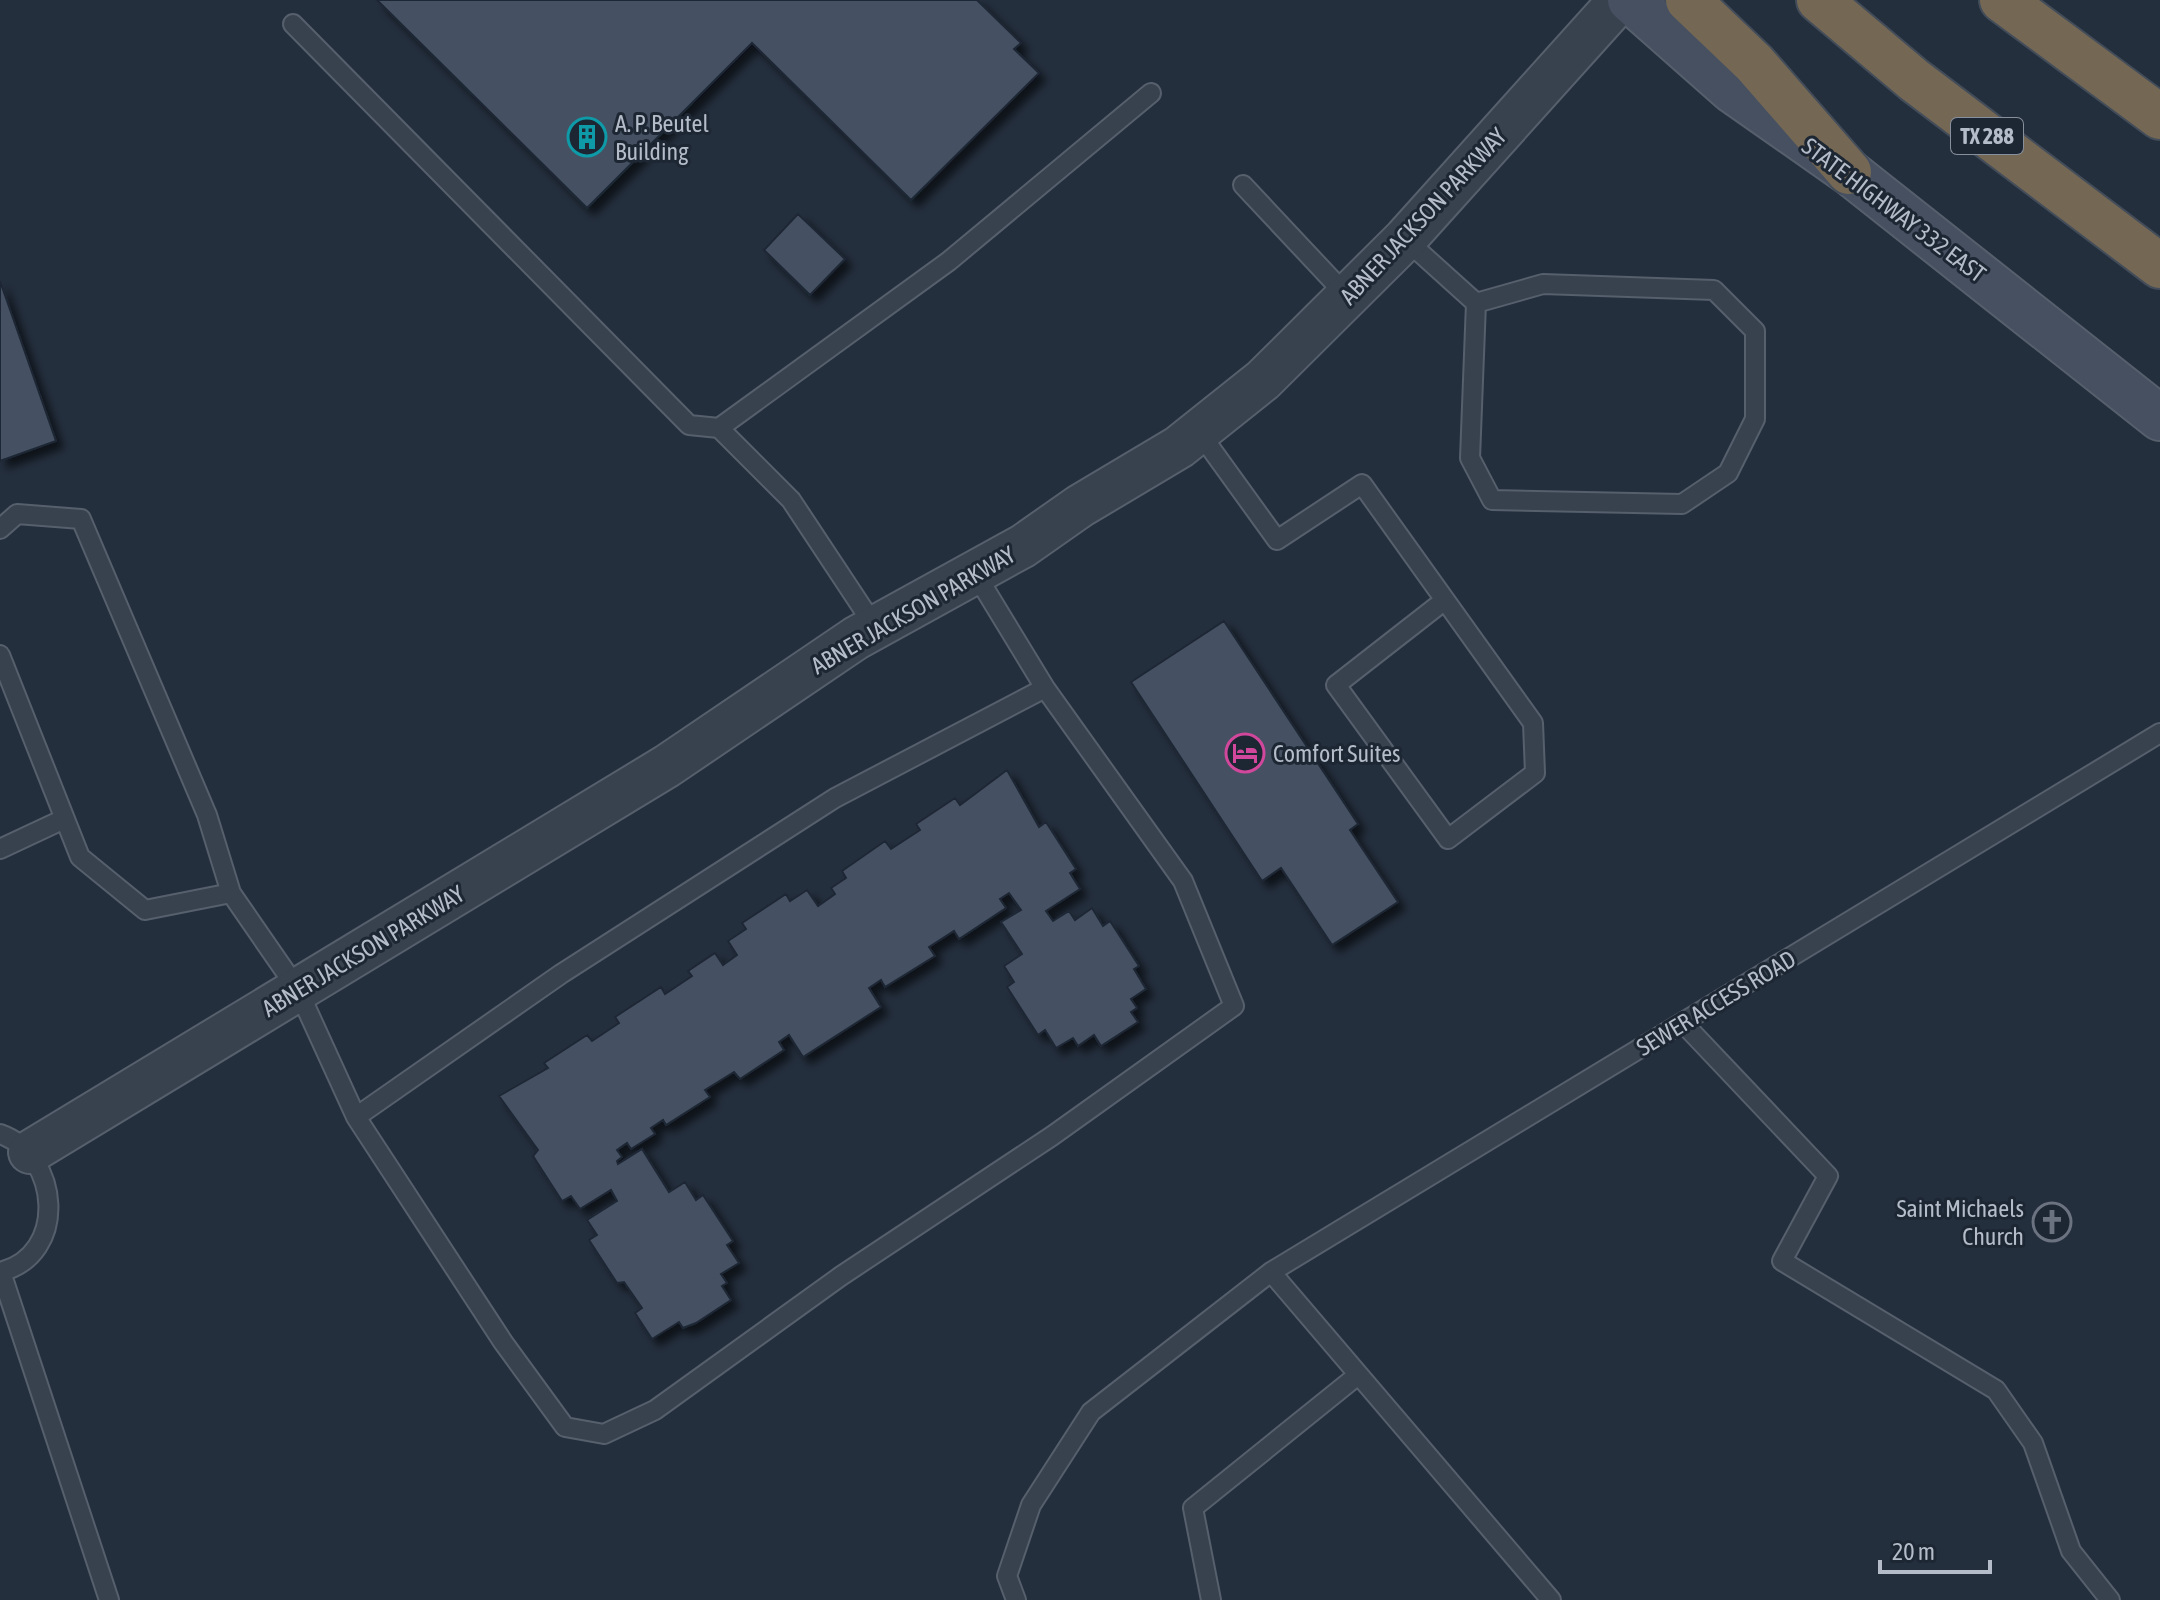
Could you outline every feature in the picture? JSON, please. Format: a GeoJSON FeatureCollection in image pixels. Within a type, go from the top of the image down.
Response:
{"type":"FeatureCollection","features":[{"type":"Feature","properties":{"kind":"highway"},"geometry":{"type":"LineString","coordinates":[[1688,0],[1754,63],[1849,172]]}},
{"type":"Feature","properties":{"kind":"highway","name":"TX 288"},"geometry":{"type":"LineString","coordinates":[[1819,0],[1914,80],[2160,266]]}},
{"type":"Feature","properties":{"kind":"highway"},"geometry":{"type":"LineString","coordinates":[[2002,0],[2160,117]]}},
{"type":"Feature","properties":{"kind":"main road","name":"STATE HIGHWAY 332 EAST"},"geometry":{"type":"LineString","coordinates":[[1630,0],[1732,90],[1849,172],[2160,418]]}},
{"type":"Feature","properties":{"kind":"street","name":"ABNER JACKSON PARKWAY"},"geometry":{"type":"LineString","coordinates":[[15,1143],[298,990],[667,766],[875,627],[1023,546],[1199,432],[1263,380],[1405,239],[1620,0]]}},
{"type":"Feature","properties":{"kind":"lane"},"geometry":{"type":"LineString","coordinates":[[293,24],[689,425],[719,428],[791,500],[875,627]]}},
{"type":"Feature","properties":{"kind":"lane"},"geometry":{"type":"LineString","coordinates":[[719,428],[949,261],[1151,93]]}},
{"type":"Feature","properties":{"kind":"lane"},"geometry":{"type":"LineString","coordinates":[[1243,185],[1348,297]]}},
{"type":"Feature","properties":{"kind":"lane"},"geometry":{"type":"LineString","coordinates":[[1405,239],[1476,303]]}},
{"type":"Feature","properties":{"kind":"lane"},"geometry":{"type":"LineString","coordinates":[[1543,284],[1714,290],[1755,331],[1755,419],[1728,473],[1682,504],[1492,500],[1470,458],[1476,303],[1543,284]]}},
{"type":"Feature","properties":{"kind":"lane"},"geometry":{"type":"LineString","coordinates":[[1199,432],[1277,540],[1362,484],[1445,600],[1533,723],[1535,773],[1448,839],[1336,685],[1445,600]]}},
{"type":"Feature","properties":{"kind":"lane"},"geometry":{"type":"LineString","coordinates":[[0,529],[17,514],[81,519],[207,815],[231,893],[298,990],[356,1117],[503,1342],[565,1427],[604,1434],[655,1410],[841,1276],[1052,1136],[1234,1006],[1183,881],[1045,688],[975,573]]}},
{"type":"Feature","properties":{"kind":"lane"},"geometry":{"type":"LineString","coordinates":[[0,655],[80,857],[145,910],[231,893]]}},
{"type":"Feature","properties":{"kind":"lane"},"geometry":{"type":"LineString","coordinates":[[356,1117],[561,974],[835,798],[1045,688]]}},
{"type":"Feature","properties":{"kind":"lane","name":"SEWER ACCESS ROAD"},"geometry":{"type":"LineString","coordinates":[[1016,1600],[1007,1576],[1031,1505],[1091,1412],[1271,1272],[2160,733]]}},
{"type":"Feature","properties":{"kind":"lane"},"geometry":{"type":"LineString","coordinates":[[0,849],[64,819]]}},
{"type":"Feature","properties":{"kind":"lane"},"geometry":{"type":"LineString","coordinates":[[1683,1023],[1828,1176],[1782,1261],[1996,1390],[2033,1443],[2071,1551],[2100,1596]]}},
{"type":"Feature","properties":{"kind":"lane"},"geometry":{"type":"LineString","coordinates":[[15,1143],[43,1171],[50,1194],[49,1218],[41,1240],[26,1258],[0,1272],[109,1600]]}},
{"type":"Feature","properties":{"kind":"lane"},"geometry":{"type":"LineString","coordinates":[[1271,1272],[1551,1600]]}},
{"type":"Feature","properties":{"kind":"lane"},"geometry":{"type":"LineString","coordinates":[[1211,1600],[1193,1508],[1358,1375]]}},
{"type":"Feature","properties":{"kind":"building","name":"A. P. Beutel Building"},"geometry":{"type":"Polygon","coordinates":[[[377,0],[977,0],[1021,43],[1014,49],[1039,73],[911,200],[752,43],[587,208],[377,0]]]}},
{"type":"Feature","properties":{"kind":"building"},"geometry":{"type":"Polygon","coordinates":[[[798,214],[845,259],[810,295],[764,250],[798,214]]]}},
{"type":"Feature","properties":{"kind":"building"},"geometry":{"type":"Polygon","coordinates":[[[0,281],[56,441],[0,461],[0,281]]]}},
{"type":"Feature","properties":{"kind":"building","name":"Comfort Suites"},"geometry":{"type":"Polygon","coordinates":[[[1224,621],[1358,824],[1350,830],[1398,902],[1332,945],[1281,868],[1262,881],[1131,682],[1224,621]]]}},
{"type":"Feature","properties":{"kind":"building"},"geometry":{"type":"Polygon","coordinates":[[[1007,770],[1039,827],[1046,822],[1076,869],[1070,873],[1080,889],[1046,911],[1053,921],[1069,911],[1075,920],[1092,908],[1103,926],[1110,921],[1139,966],[1134,969],[1146,989],[1131,999],[1137,1008],[1131,1012],[1138,1022],[1101,1046],[1094,1035],[1078,1046],[1073,1038],[1056,1048],[1045,1030],[1038,1035],[1007,987],[1014,982],[1004,966],[1022,954],[1001,922],[1021,910],[1009,893],[1000,899],[1006,908],[959,939],[954,931],[929,947],[935,956],[885,987],[881,980],[869,988],[881,1007],[803,1057],[789,1035],[779,1042],[784,1050],[740,1079],[734,1072],[705,1090],[710,1097],[666,1125],[663,1120],[651,1128],[655,1134],[631,1149],[627,1143],[617,1150],[622,1157],[618,1164],[642,1149],[669,1192],[685,1182],[696,1200],[703,1195],[733,1241],[727,1245],[739,1263],[721,1274],[727,1283],[722,1286],[731,1300],[696,1323],[683,1328],[679,1322],[652,1339],[635,1313],[642,1308],[624,1282],[617,1283],[589,1240],[597,1235],[587,1220],[617,1201],[611,1190],[580,1209],[571,1196],[562,1201],[533,1156],[538,1150],[499,1096],[548,1068],[544,1063],[587,1035],[592,1041],[619,1023],[615,1017],[661,987],[665,994],[692,976],[688,971],[715,953],[723,965],[737,955],[728,941],[746,929],[742,923],[786,894],[790,901],[807,890],[818,906],[835,894],[831,888],[846,878],[842,871],[885,841],[891,849],[920,830],[916,824],[955,798],[960,805],[1007,770]]]}},
{"type":"Feature","properties":{"kind":"place","name":"A. P. Beutel Building"},"geometry":{"type":"Point","coordinates":[587,137]}},
{"type":"Feature","properties":{"kind":"place","name":"Comfort Suites"},"geometry":{"type":"Point","coordinates":[1245,753]}},
{"type":"Feature","properties":{"kind":"place","name":"Saint Michaels Church"},"geometry":{"type":"Point","coordinates":[2052,1222]}}]}
